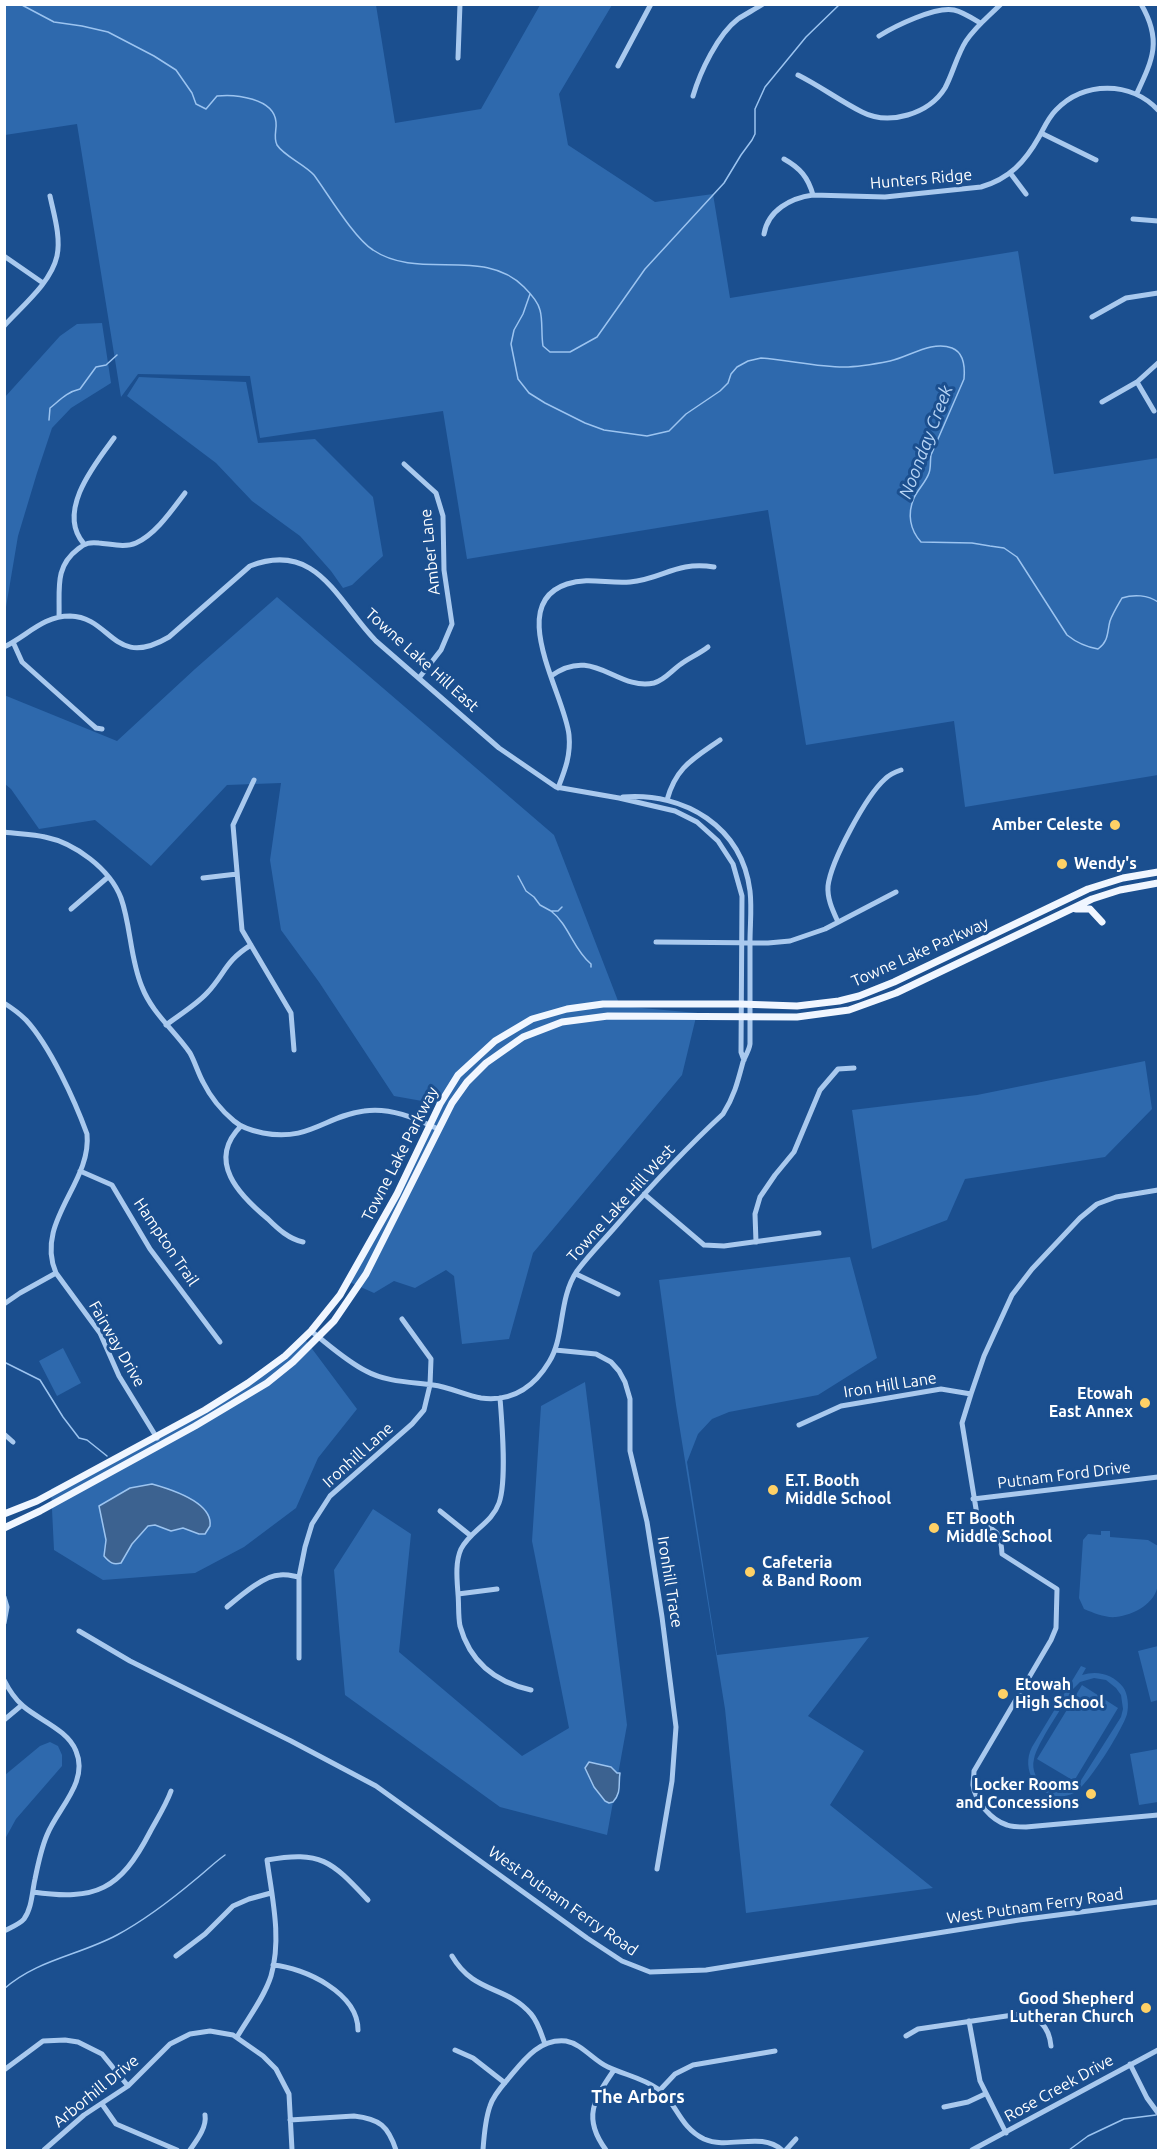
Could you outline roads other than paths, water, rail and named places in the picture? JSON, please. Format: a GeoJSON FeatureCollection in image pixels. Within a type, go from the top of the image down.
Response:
{"type":"FeatureCollection","features":[{"type":"Feature","properties":{"kind":"main road","name":"Towne Lake Parkway"},"geometry":{"type":"LineString","coordinates":[[4,1514],[37,1502],[205,1410],[285,1356],[311,1331],[340,1294],[397,1194],[440,1104],[458,1075],[495,1041],[532,1019],[567,1009],[603,1004],[808,1005],[859,996],[894,982],[1088,889],[1123,878],[1158,872]]}},
{"type":"Feature","properties":{"kind":"main road","name":"Towne Lake Parkway"},"geometry":{"type":"LineString","coordinates":[[4,1528],[40,1511],[160,1445],[267,1383],[293,1362],[334,1321],[366,1274],[452,1103],[467,1082],[486,1063],[523,1037],[562,1022],[609,1016],[818,1016],[849,1010],[916,984],[1067,910],[1114,892],[1158,883]]}},
{"type":"Feature","properties":{"kind":"main road"},"geometry":{"type":"LineString","coordinates":[[1067,910],[1090,909],[1102,922]]}},
{"type":"Feature","properties":{"kind":"street"},"geometry":{"type":"LineString","coordinates":[[458,58],[460,4]]}},
{"type":"Feature","properties":{"kind":"street"},"geometry":{"type":"LineString","coordinates":[[618,66],[651,4]]}},
{"type":"Feature","properties":{"kind":"street"},"geometry":{"type":"LineString","coordinates":[[693,96],[709,57],[722,35],[736,20],[763,4]]}},
{"type":"Feature","properties":{"kind":"street"},"geometry":{"type":"LineString","coordinates":[[798,75],[862,112],[891,118],[907,115],[922,108],[942,92],[966,41],[980,23],[1001,4]]}},
{"type":"Feature","properties":{"kind":"street"},"geometry":{"type":"LineString","coordinates":[[1142,4],[1150,21],[1154,43],[1152,59],[1137,93],[1158,110]]}},
{"type":"Feature","properties":{"kind":"street"},"geometry":{"type":"LineString","coordinates":[[879,36],[919,18],[945,10],[953,10],[980,23]]}},
{"type":"Feature","properties":{"kind":"street","name":"Hunters Ridge"},"geometry":{"type":"LineString","coordinates":[[764,234],[765,226],[777,210],[793,200],[813,195],[875,198],[981,187],[1011,174],[1031,152],[1056,110],[1064,102],[1083,92],[1104,88],[1137,93]]}},
{"type":"Feature","properties":{"kind":"street"},"geometry":{"type":"LineString","coordinates":[[1041,133],[1096,159]]}},
{"type":"Feature","properties":{"kind":"street"},"geometry":{"type":"LineString","coordinates":[[784,159],[800,169],[813,195]]}},
{"type":"Feature","properties":{"kind":"street"},"geometry":{"type":"LineString","coordinates":[[1011,174],[1026,194]]}},
{"type":"Feature","properties":{"kind":"street"},"geometry":{"type":"LineString","coordinates":[[4,326],[51,271],[58,250],[56,223],[50,196]]}},
{"type":"Feature","properties":{"kind":"street"},"geometry":{"type":"LineString","coordinates":[[1133,219],[1158,221]]}},
{"type":"Feature","properties":{"kind":"street"},"geometry":{"type":"LineString","coordinates":[[4,256],[43,283]]}},
{"type":"Feature","properties":{"kind":"street"},"geometry":{"type":"LineString","coordinates":[[1092,317],[1126,298],[1158,293]]}},
{"type":"Feature","properties":{"kind":"street"},"geometry":{"type":"LineString","coordinates":[[1102,402],[1137,382],[1158,363]]}},
{"type":"Feature","properties":{"kind":"street"},"geometry":{"type":"LineString","coordinates":[[1137,382],[1154,411]]}},
{"type":"Feature","properties":{"kind":"street"},"geometry":{"type":"LineString","coordinates":[[84,544],[77,537],[74,524],[81,487],[114,438]]}},
{"type":"Feature","properties":{"kind":"street","name":"Amber Lane"},"geometry":{"type":"LineString","coordinates":[[404,464],[436,493],[443,516],[444,570],[452,624],[441,650],[419,678]]}},
{"type":"Feature","properties":{"kind":"street"},"geometry":{"type":"LineString","coordinates":[[59,617],[59,577],[70,555],[84,544],[96,542],[124,546],[134,544],[149,536],[184,493]]}},
{"type":"Feature","properties":{"kind":"street","name":"Towne Lake Hill East"},"geometry":{"type":"LineString","coordinates":[[4,647],[39,623],[59,617],[78,617],[89,621],[118,644],[127,647],[146,647],[169,637],[250,566],[274,560],[293,561],[306,565],[316,571],[376,641],[499,748],[558,788],[665,808],[686,815],[718,841],[726,851],[737,875],[742,896],[740,1004]]}},
{"type":"Feature","properties":{"kind":"street"},"geometry":{"type":"LineString","coordinates":[[558,788],[567,766],[569,743],[566,720],[539,639],[538,624],[544,602],[561,586],[576,582],[599,580],[630,582],[682,567],[697,565],[714,567]]}},
{"type":"Feature","properties":{"kind":"street"},"geometry":{"type":"LineString","coordinates":[[13,642],[22,662],[96,728],[102,729]]}},
{"type":"Feature","properties":{"kind":"street"},"geometry":{"type":"LineString","coordinates":[[551,676],[558,671],[593,665],[631,681],[654,682],[668,676],[679,665],[708,647]]}},
{"type":"Feature","properties":{"kind":"street"},"geometry":{"type":"LineString","coordinates":[[665,808],[672,782],[679,772],[720,740]]}},
{"type":"Feature","properties":{"kind":"street"},"geometry":{"type":"LineString","coordinates":[[838,922],[830,903],[828,888],[838,858],[869,798],[883,780],[891,773],[901,770]]}},
{"type":"Feature","properties":{"kind":"street"},"geometry":{"type":"LineString","coordinates":[[254,780],[232,825],[242,930],[291,1014],[294,1050]]}},
{"type":"Feature","properties":{"kind":"street","name":"Towne Lake Hill East"},"geometry":{"type":"LineString","coordinates":[[619,798],[639,796],[684,804],[717,826],[732,844],[741,861],[750,891],[750,1017]]}},
{"type":"Feature","properties":{"kind":"street"},"geometry":{"type":"LineString","coordinates":[[4,832],[44,836],[60,841],[90,860],[108,877],[121,897],[141,986],[153,1010],[191,1054],[203,1083],[214,1099],[241,1126],[255,1132],[295,1135],[346,1115],[365,1110],[381,1110],[401,1114],[438,1129]]}},
{"type":"Feature","properties":{"kind":"street"},"geometry":{"type":"LineString","coordinates":[[203,878],[237,874]]}},
{"type":"Feature","properties":{"kind":"street"},"geometry":{"type":"LineString","coordinates":[[70,909],[108,877]]}},
{"type":"Feature","properties":{"kind":"street"},"geometry":{"type":"LineString","coordinates":[[656,942],[790,941],[813,934],[896,892]]}},
{"type":"Feature","properties":{"kind":"street"},"geometry":{"type":"LineString","coordinates":[[166,1025],[207,994],[226,965],[238,952],[251,945]]}},
{"type":"Feature","properties":{"kind":"street","name":"Fairway Drive"},"geometry":{"type":"LineString","coordinates":[[4,1003],[33,1029],[52,1059],[87,1134],[88,1146],[80,1171],[51,1239],[50,1253],[56,1273],[100,1333],[120,1376],[160,1445]]}},
{"type":"Feature","properties":{"kind":"street","name":"Towne Lake Hill West"},"geometry":{"type":"LineString","coordinates":[[740,1004],[741,1052],[744,1060]]}},
{"type":"Feature","properties":{"kind":"street","name":"Towne Lake Hill West"},"geometry":{"type":"LineString","coordinates":[[311,1331],[352,1364],[385,1378],[430,1385],[481,1398],[515,1395],[532,1385],[550,1362],[555,1350],[566,1298],[576,1274],[644,1194],[723,1114],[734,1095],[744,1060],[749,1053],[750,1017]]}},
{"type":"Feature","properties":{"kind":"street"},"geometry":{"type":"LineString","coordinates":[[756,1242],[754,1214],[760,1197],[794,1152],[820,1090],[838,1069],[854,1068]]}},
{"type":"Feature","properties":{"kind":"street"},"geometry":{"type":"LineString","coordinates":[[241,1126],[232,1135],[228,1144],[226,1159],[229,1176],[254,1208],[294,1240],[303,1242]]}},
{"type":"Feature","properties":{"kind":"street","name":"Hampton Trail"},"geometry":{"type":"LineString","coordinates":[[80,1171],[112,1185],[150,1249],[220,1342]]}},
{"type":"Feature","properties":{"kind":"street"},"geometry":{"type":"LineString","coordinates":[[1158,1190],[1116,1197],[1097,1204],[1080,1218],[1032,1269],[1012,1296],[984,1356],[962,1423],[978,1521],[996,1531],[1002,1539],[1002,1554],[1057,1589],[1056,1628],[974,1771],[973,1785],[978,1797],[984,1809],[1007,1826],[1026,1827],[1158,1815]]}},
{"type":"Feature","properties":{"kind":"street"},"geometry":{"type":"LineString","coordinates":[[644,1194],[704,1245],[724,1246],[819,1233]]}},
{"type":"Feature","properties":{"kind":"street"},"geometry":{"type":"LineString","coordinates":[[4,1304],[56,1273]]}},
{"type":"Feature","properties":{"kind":"street"},"geometry":{"type":"LineString","coordinates":[[576,1274],[618,1294]]}},
{"type":"Feature","properties":{"kind":"street","name":"Ironhill Lane"},"geometry":{"type":"LineString","coordinates":[[299,1658],[299,1577],[304,1547],[312,1524],[330,1496],[412,1424],[424,1410],[430,1385],[432,1359],[402,1319]]}},
{"type":"Feature","properties":{"kind":"street","name":"Ironhill Trace"},"geometry":{"type":"LineString","coordinates":[[555,1350],[596,1354],[611,1362],[620,1371],[630,1400],[630,1451],[649,1532],[676,1727],[672,1780],[657,1869]]}},
{"type":"Feature","properties":{"kind":"street","name":"Iron Hill Lane"},"geometry":{"type":"LineString","coordinates":[[799,1425],[841,1406],[941,1389],[971,1394]]}},
{"type":"Feature","properties":{"kind":"street"},"geometry":{"type":"LineString","coordinates":[[500,1398],[501,1496],[498,1506],[488,1520],[462,1546],[458,1557],[460,1625],[469,1650],[495,1678],[531,1690]]}},
{"type":"Feature","properties":{"kind":"street"},"geometry":{"type":"LineString","coordinates":[[4,1434],[13,1442]]}},
{"type":"Feature","properties":{"kind":"street","name":"Putnam Ford Drive"},"geometry":{"type":"LineString","coordinates":[[973,1499],[1158,1477]]}},
{"type":"Feature","properties":{"kind":"street"},"geometry":{"type":"LineString","coordinates":[[440,1512],[471,1536]]}},
{"type":"Feature","properties":{"kind":"street"},"geometry":{"type":"LineString","coordinates":[[227,1607],[256,1585],[273,1576],[299,1577]]}},
{"type":"Feature","properties":{"kind":"street"},"geometry":{"type":"LineString","coordinates":[[458,1594],[497,1589]]}},
{"type":"Feature","properties":{"kind":"street"},"geometry":{"type":"LineString","coordinates":[[4,1598],[7,1607],[4,1623]]}},
{"type":"Feature","properties":{"kind":"street","name":"West Putnam Ferry Road"},"geometry":{"type":"LineString","coordinates":[[79,1631],[130,1661],[376,1786],[596,1944],[622,1961],[650,1972],[706,1970],[1008,1922],[1158,1902]]}},
{"type":"Feature","properties":{"kind":"street"},"geometry":{"type":"LineString","coordinates":[[4,1680],[9,1691],[22,1705],[71,1742],[78,1759],[79,1770],[74,1790],[56,1815],[47,1834],[40,1854],[33,1892],[23,1920],[4,1931]]}},
{"type":"Feature","properties":{"kind":"street"},"geometry":{"type":"LineString","coordinates":[[4,1720],[22,1705]]}},
{"type":"Feature","properties":{"kind":"street"},"geometry":{"type":"LineString","coordinates":[[33,1892],[62,1896],[77,1895],[93,1892],[114,1881],[128,1869],[145,1842],[171,1791]]}},
{"type":"Feature","properties":{"kind":"street"},"geometry":{"type":"LineString","coordinates":[[237,2037],[261,1997],[273,1965],[275,1911],[267,1860],[305,1855],[317,1858],[344,1875],[368,1900]]}},
{"type":"Feature","properties":{"kind":"street"},"geometry":{"type":"LineString","coordinates":[[176,1956],[205,1934],[233,1906],[271,1893]]}},
{"type":"Feature","properties":{"kind":"street"},"geometry":{"type":"LineString","coordinates":[[452,1956],[464,1974],[472,1980],[507,1996],[526,2008],[538,2024],[545,2044]]}},
{"type":"Feature","properties":{"kind":"street"},"geometry":{"type":"LineString","coordinates":[[273,1965],[304,1972],[322,1981],[340,1995],[355,2013],[358,2030]]}},
{"type":"Feature","properties":{"kind":"street"},"geometry":{"type":"LineString","coordinates":[[906,2036],[918,2029],[1011,2014],[1028,2015],[1046,2026],[1051,2046]]}},
{"type":"Feature","properties":{"kind":"street"},"geometry":{"type":"LineString","coordinates":[[969,2021],[977,2068],[985,2094],[1006,2133]]}},
{"type":"Feature","properties":{"kind":"street","name":"Arborhill Drive"},"geometry":{"type":"LineString","coordinates":[[44,2151],[84,2115],[128,2086],[179,2038],[189,2034],[221,2031],[237,2037],[263,2056],[276,2069],[289,2094],[292,2151]]}},
{"type":"Feature","properties":{"kind":"street"},"geometry":{"type":"LineString","coordinates":[[4,2070],[43,2041],[65,2040],[84,2044],[102,2054],[128,2086]]}},
{"type":"Feature","properties":{"kind":"street"},"geometry":{"type":"LineString","coordinates":[[483,2151],[490,2104],[505,2083],[528,2054],[545,2044],[566,2041],[576,2045],[605,2066],[641,2079],[660,2090],[686,2126],[705,2139],[715,2142],[769,2142],[784,2151],[796,2139]]}},
{"type":"Feature","properties":{"kind":"street"},"geometry":{"type":"LineString","coordinates":[[455,2050],[473,2058],[505,2083]]}},
{"type":"Feature","properties":{"kind":"street","name":"Rose Creek Drive"},"geometry":{"type":"LineString","coordinates":[[972,2151],[1158,2050]]}},
{"type":"Feature","properties":{"kind":"street"},"geometry":{"type":"LineString","coordinates":[[660,2090],[675,2074],[693,2065],[775,2051]]}},
{"type":"Feature","properties":{"kind":"street"},"geometry":{"type":"LineString","coordinates":[[1130,2064],[1158,2114]]}},
{"type":"Feature","properties":{"kind":"street"},"geometry":{"type":"LineString","coordinates":[[606,2151],[592,2123],[592,2113],[595,2099],[614,2070]]}},
{"type":"Feature","properties":{"kind":"street"},"geometry":{"type":"LineString","coordinates":[[944,2107],[968,2103],[985,2094]]}},
{"type":"Feature","properties":{"kind":"street"},"geometry":{"type":"LineString","coordinates":[[102,2104],[116,2124],[177,2151]]}},
{"type":"Feature","properties":{"kind":"street"},"geometry":{"type":"LineString","coordinates":[[190,2151],[204,2127],[205,2115]]}},
{"type":"Feature","properties":{"kind":"street"},"geometry":{"type":"LineString","coordinates":[[290,2120],[364,2117],[386,2128],[396,2151]]}},
{"type":"Feature","properties":{"kind":"street"},"geometry":{"type":"LineString","coordinates":[[714,2151],[715,2142]]}},
{"type":"Feature","properties":{"kind":"waterway","name":"Noonday Creek"},"geometry":{"type":"LineString","coordinates":[[20,4],[54,22],[108,32],[154,56],[176,70],[192,93],[196,104],[206,109],[217,96],[243,97],[261,103],[274,114],[277,145],[284,153],[314,175],[350,226],[366,244],[391,259],[430,265],[471,265],[490,268],[508,275],[524,287],[538,303],[543,346],[550,352],[570,352],[597,337],[645,269],[724,183],[755,134],[755,109],[765,87],[806,37],[840,4]]}},
{"type":"Feature","properties":{"kind":"waterway","name":"Noonday Creek"},"geometry":{"type":"LineString","coordinates":[[530,294],[514,330],[511,344],[518,379],[529,393],[585,423],[604,430],[647,436],[669,431],[686,414],[720,391],[728,383],[737,367],[748,361],[761,358],[849,367],[890,361],[937,346],[952,348],[962,357],[964,379],[931,455],[928,476],[912,504],[911,522],[921,542],[972,543],[1004,548],[1017,557],[1067,635],[1086,646],[1098,649],[1104,643],[1110,621],[1122,598],[1141,596],[1158,602]]}},
{"type":"Feature","properties":{"kind":"waterway"},"geometry":{"type":"LineString","coordinates":[[49,420],[50,408],[67,394],[80,389],[96,367],[106,365],[117,355]]}},
{"type":"Feature","properties":{"kind":"waterway"},"geometry":{"type":"LineString","coordinates":[[518,876],[526,891],[540,905],[551,911],[558,911],[562,907]]}},
{"type":"Feature","properties":{"kind":"waterway"},"geometry":{"type":"LineString","coordinates":[[551,911],[562,923],[591,967]]}},
{"type":"Feature","properties":{"kind":"waterway"},"geometry":{"type":"LineString","coordinates":[[4,1362],[40,1380],[79,1438],[87,1440],[107,1456]]}},
{"type":"Feature","properties":{"kind":"waterway"},"geometry":{"type":"LineString","coordinates":[[4,1989],[44,1964],[103,1942],[127,1929],[167,1902],[225,1855]]}},
{"type":"Feature","properties":{"kind":"waterway"},"geometry":{"type":"LineString","coordinates":[[1069,2150],[1088,2136],[1124,2119],[1156,2115]]}},
{"type":"Feature","properties":{"kind":"place","name":"Amber Celeste"},"geometry":{"type":"Point","coordinates":[1115,825]}},
{"type":"Feature","properties":{"kind":"place","name":"Wendy's"},"geometry":{"type":"Point","coordinates":[1062,864]}},
{"type":"Feature","properties":{"kind":"place","name":"Etowah East Annex"},"geometry":{"type":"Point","coordinates":[1145,1403]}},
{"type":"Feature","properties":{"kind":"place","name":"E.T. Booth Middle School"},"geometry":{"type":"Point","coordinates":[773,1490]}},
{"type":"Feature","properties":{"kind":"place","name":"ET Booth Middle School"},"geometry":{"type":"Point","coordinates":[934,1528]}},
{"type":"Feature","properties":{"kind":"place","name":"Cafeteria & Band Room"},"geometry":{"type":"Point","coordinates":[750,1572]}},
{"type":"Feature","properties":{"kind":"place","name":"Etowah High School"},"geometry":{"type":"Point","coordinates":[1003,1694]}},
{"type":"Feature","properties":{"kind":"place","name":"Locker Rooms and Concessions"},"geometry":{"type":"Point","coordinates":[1091,1794]}},
{"type":"Feature","properties":{"kind":"place","name":"Good Shepherd Lutheran Church"},"geometry":{"type":"Point","coordinates":[1146,2008]}},
{"type":"Feature","properties":{"kind":"district","name":"The Arbors"},"geometry":{"type":"Point","coordinates":[638,2097]}}]}
